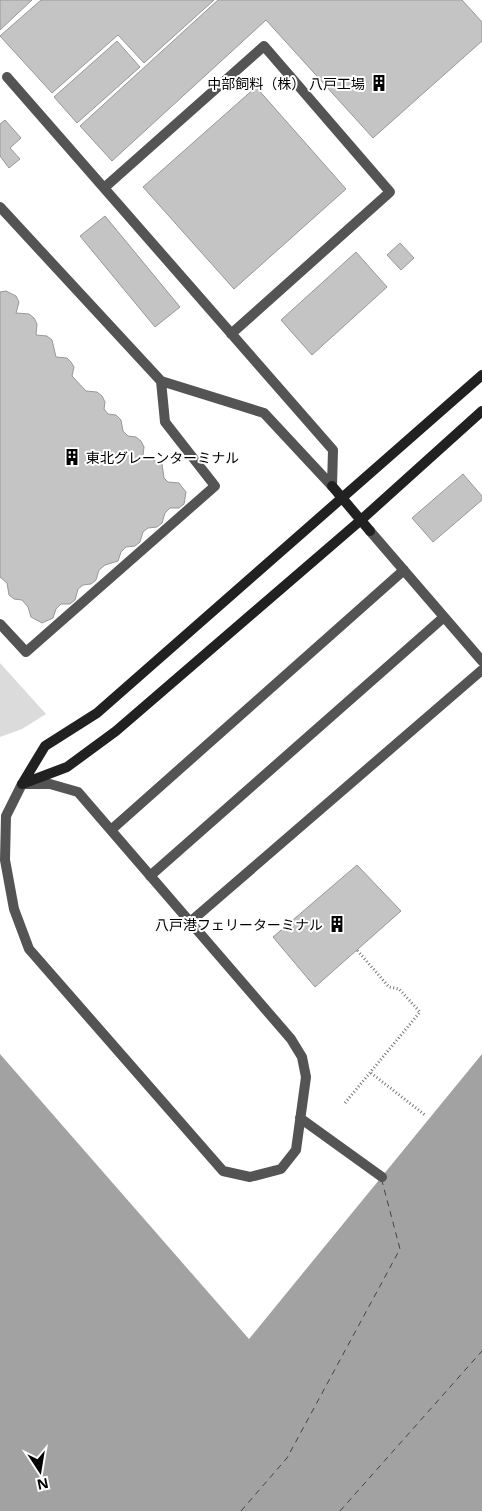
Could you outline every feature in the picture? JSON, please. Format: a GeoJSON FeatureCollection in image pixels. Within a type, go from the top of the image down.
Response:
{"type":"FeatureCollection","features":[{"type":"Feature","properties":{"kind":"street"},"geometry":{"type":"LineString","coordinates":[[22,784],[45,746],[98,713],[482,375]]}},
{"type":"Feature","properties":{"kind":"street"},"geometry":{"type":"LineString","coordinates":[[22,784],[67,767],[116,731],[360,520],[482,411]]}},
{"type":"Feature","properties":{"kind":"street"},"geometry":{"type":"LineString","coordinates":[[332,486],[370,531]]}},
{"type":"Feature","properties":{"kind":"lane"},"geometry":{"type":"LineString","coordinates":[[104,188],[264,46],[390,192],[231,334]]}},
{"type":"Feature","properties":{"kind":"lane"},"geometry":{"type":"LineString","coordinates":[[7,77],[332,450],[332,486]]}},
{"type":"Feature","properties":{"kind":"lane"},"geometry":{"type":"LineString","coordinates":[[0,207],[161,381],[264,413],[332,486]]}},
{"type":"Feature","properties":{"kind":"lane"},"geometry":{"type":"LineString","coordinates":[[0,624],[26,652],[215,486],[165,422],[161,381]]}},
{"type":"Feature","properties":{"kind":"lane"},"geometry":{"type":"LineString","coordinates":[[370,531],[482,661]]}},
{"type":"Feature","properties":{"kind":"lane"},"geometry":{"type":"LineString","coordinates":[[111,830],[404,570]]}},
{"type":"Feature","properties":{"kind":"lane"},"geometry":{"type":"LineString","coordinates":[[150,876],[444,617]]}},
{"type":"Feature","properties":{"kind":"lane"},"geometry":{"type":"LineString","coordinates":[[190,922],[482,670]]}},
{"type":"Feature","properties":{"kind":"lane"},"geometry":{"type":"LineString","coordinates":[[22,784],[50,784],[78,792],[111,830],[291,1039],[302,1057],[306,1077],[296,1150],[281,1169],[250,1177],[223,1171],[29,949],[14,909],[5,860],[6,816],[22,784]]}},
{"type":"Feature","properties":{"kind":"lane"},"geometry":{"type":"LineString","coordinates":[[300,1118],[382,1177]]}},
{"type":"Feature","properties":{"kind":"path"},"geometry":{"type":"LineString","coordinates":[[345,1104],[420,1012],[399,989],[389,987],[357,950]]}},
{"type":"Feature","properties":{"kind":"path"},"geometry":{"type":"LineString","coordinates":[[371,1073],[425,1114]]}},
{"type":"Feature","properties":{"kind":"shaded area"},"geometry":{"type":"Polygon","coordinates":[[[0,663],[46,714],[22,729],[0,737],[0,663]]]}},
{"type":"Feature","properties":{"kind":"shaded area"},"geometry":{"type":"Polygon","coordinates":[[[0,1054],[249,1339],[482,1054],[482,1511],[0,1511],[0,1054]]]}},
{"type":"Feature","properties":{"kind":"building"},"geometry":{"type":"Polygon","coordinates":[[[0,0],[32,0],[0,30],[0,0]]]}},
{"type":"Feature","properties":{"kind":"building"},"geometry":{"type":"Polygon","coordinates":[[[41,0],[214,0],[144,63],[118,35],[52,93],[0,36],[41,0]]]}},
{"type":"Feature","properties":{"kind":"building","name":"中部飼料（株） 八戸工場"},"geometry":{"type":"Polygon","coordinates":[[[218,0],[462,0],[482,22],[482,41],[373,138],[266,20],[112,161],[80,126],[218,0]]]}},
{"type":"Feature","properties":{"kind":"building"},"geometry":{"type":"Polygon","coordinates":[[[117,41],[140,67],[77,123],[54,97],[117,41]]]}},
{"type":"Feature","properties":{"kind":"building"},"geometry":{"type":"Polygon","coordinates":[[[256,87],[346,189],[234,289],[143,187],[256,87]]]}},
{"type":"Feature","properties":{"kind":"building"},"geometry":{"type":"Polygon","coordinates":[[[5,120],[21,138],[10,148],[20,159],[9,168],[0,156],[0,124],[5,120]]]}},
{"type":"Feature","properties":{"kind":"building"},"geometry":{"type":"Polygon","coordinates":[[[105,216],[180,307],[155,327],[80,236],[105,216]]]}},
{"type":"Feature","properties":{"kind":"building"},"geometry":{"type":"Polygon","coordinates":[[[400,243],[414,258],[401,270],[387,255],[400,243]]]}},
{"type":"Feature","properties":{"kind":"building"},"geometry":{"type":"Polygon","coordinates":[[[356,252],[387,287],[312,355],[281,320],[356,252]]]}},
{"type":"Feature","properties":{"kind":"building","name":"東北グレーンターミナル"},"geometry":{"type":"Polygon","coordinates":[[[6,291],[16,296],[19,302],[16,313],[29,314],[34,318],[37,324],[36,335],[47,336],[52,340],[56,357],[67,358],[71,362],[74,367],[72,376],[86,391],[97,392],[102,396],[105,402],[104,409],[108,414],[116,415],[121,420],[123,431],[128,436],[136,437],[141,441],[144,447],[143,455],[147,460],[151,459],[162,464],[164,478],[168,482],[179,483],[186,492],[184,504],[179,508],[170,508],[165,513],[162,523],[143,532],[140,542],[135,546],[126,547],[121,552],[118,561],[105,565],[99,570],[96,580],[78,589],[75,600],[70,604],[61,604],[56,609],[53,618],[42,623],[31,617],[28,607],[22,600],[14,599],[9,595],[7,583],[0,577],[0,292],[6,291]]]}},
{"type":"Feature","properties":{"kind":"building"},"geometry":{"type":"Polygon","coordinates":[[[463,474],[482,496],[482,500],[433,542],[412,518],[463,474]]]}},
{"type":"Feature","properties":{"kind":"building","name":"八戸港フェリーターミナル"},"geometry":{"type":"Polygon","coordinates":[[[357,865],[401,911],[315,987],[273,937],[357,865]]]}},
{"type":"Feature","properties":{"kind":"ferry route"},"geometry":{"type":"LineString","coordinates":[[241,1511],[287,1458],[400,1249],[382,1181]]}},
{"type":"Feature","properties":{"kind":"ferry route"},"geometry":{"type":"LineString","coordinates":[[340,1511],[482,1351]]}},
{"type":"Feature","properties":{"kind":"place","name":"中部飼料（株） 八戸工場"},"geometry":{"type":"Point","coordinates":[379,83]}},
{"type":"Feature","properties":{"kind":"place","name":"東北グレーンターミナル"},"geometry":{"type":"Point","coordinates":[72,457]}},
{"type":"Feature","properties":{"kind":"place","name":"八戸港フェリーターミナル"},"geometry":{"type":"Point","coordinates":[337,924]}}]}
